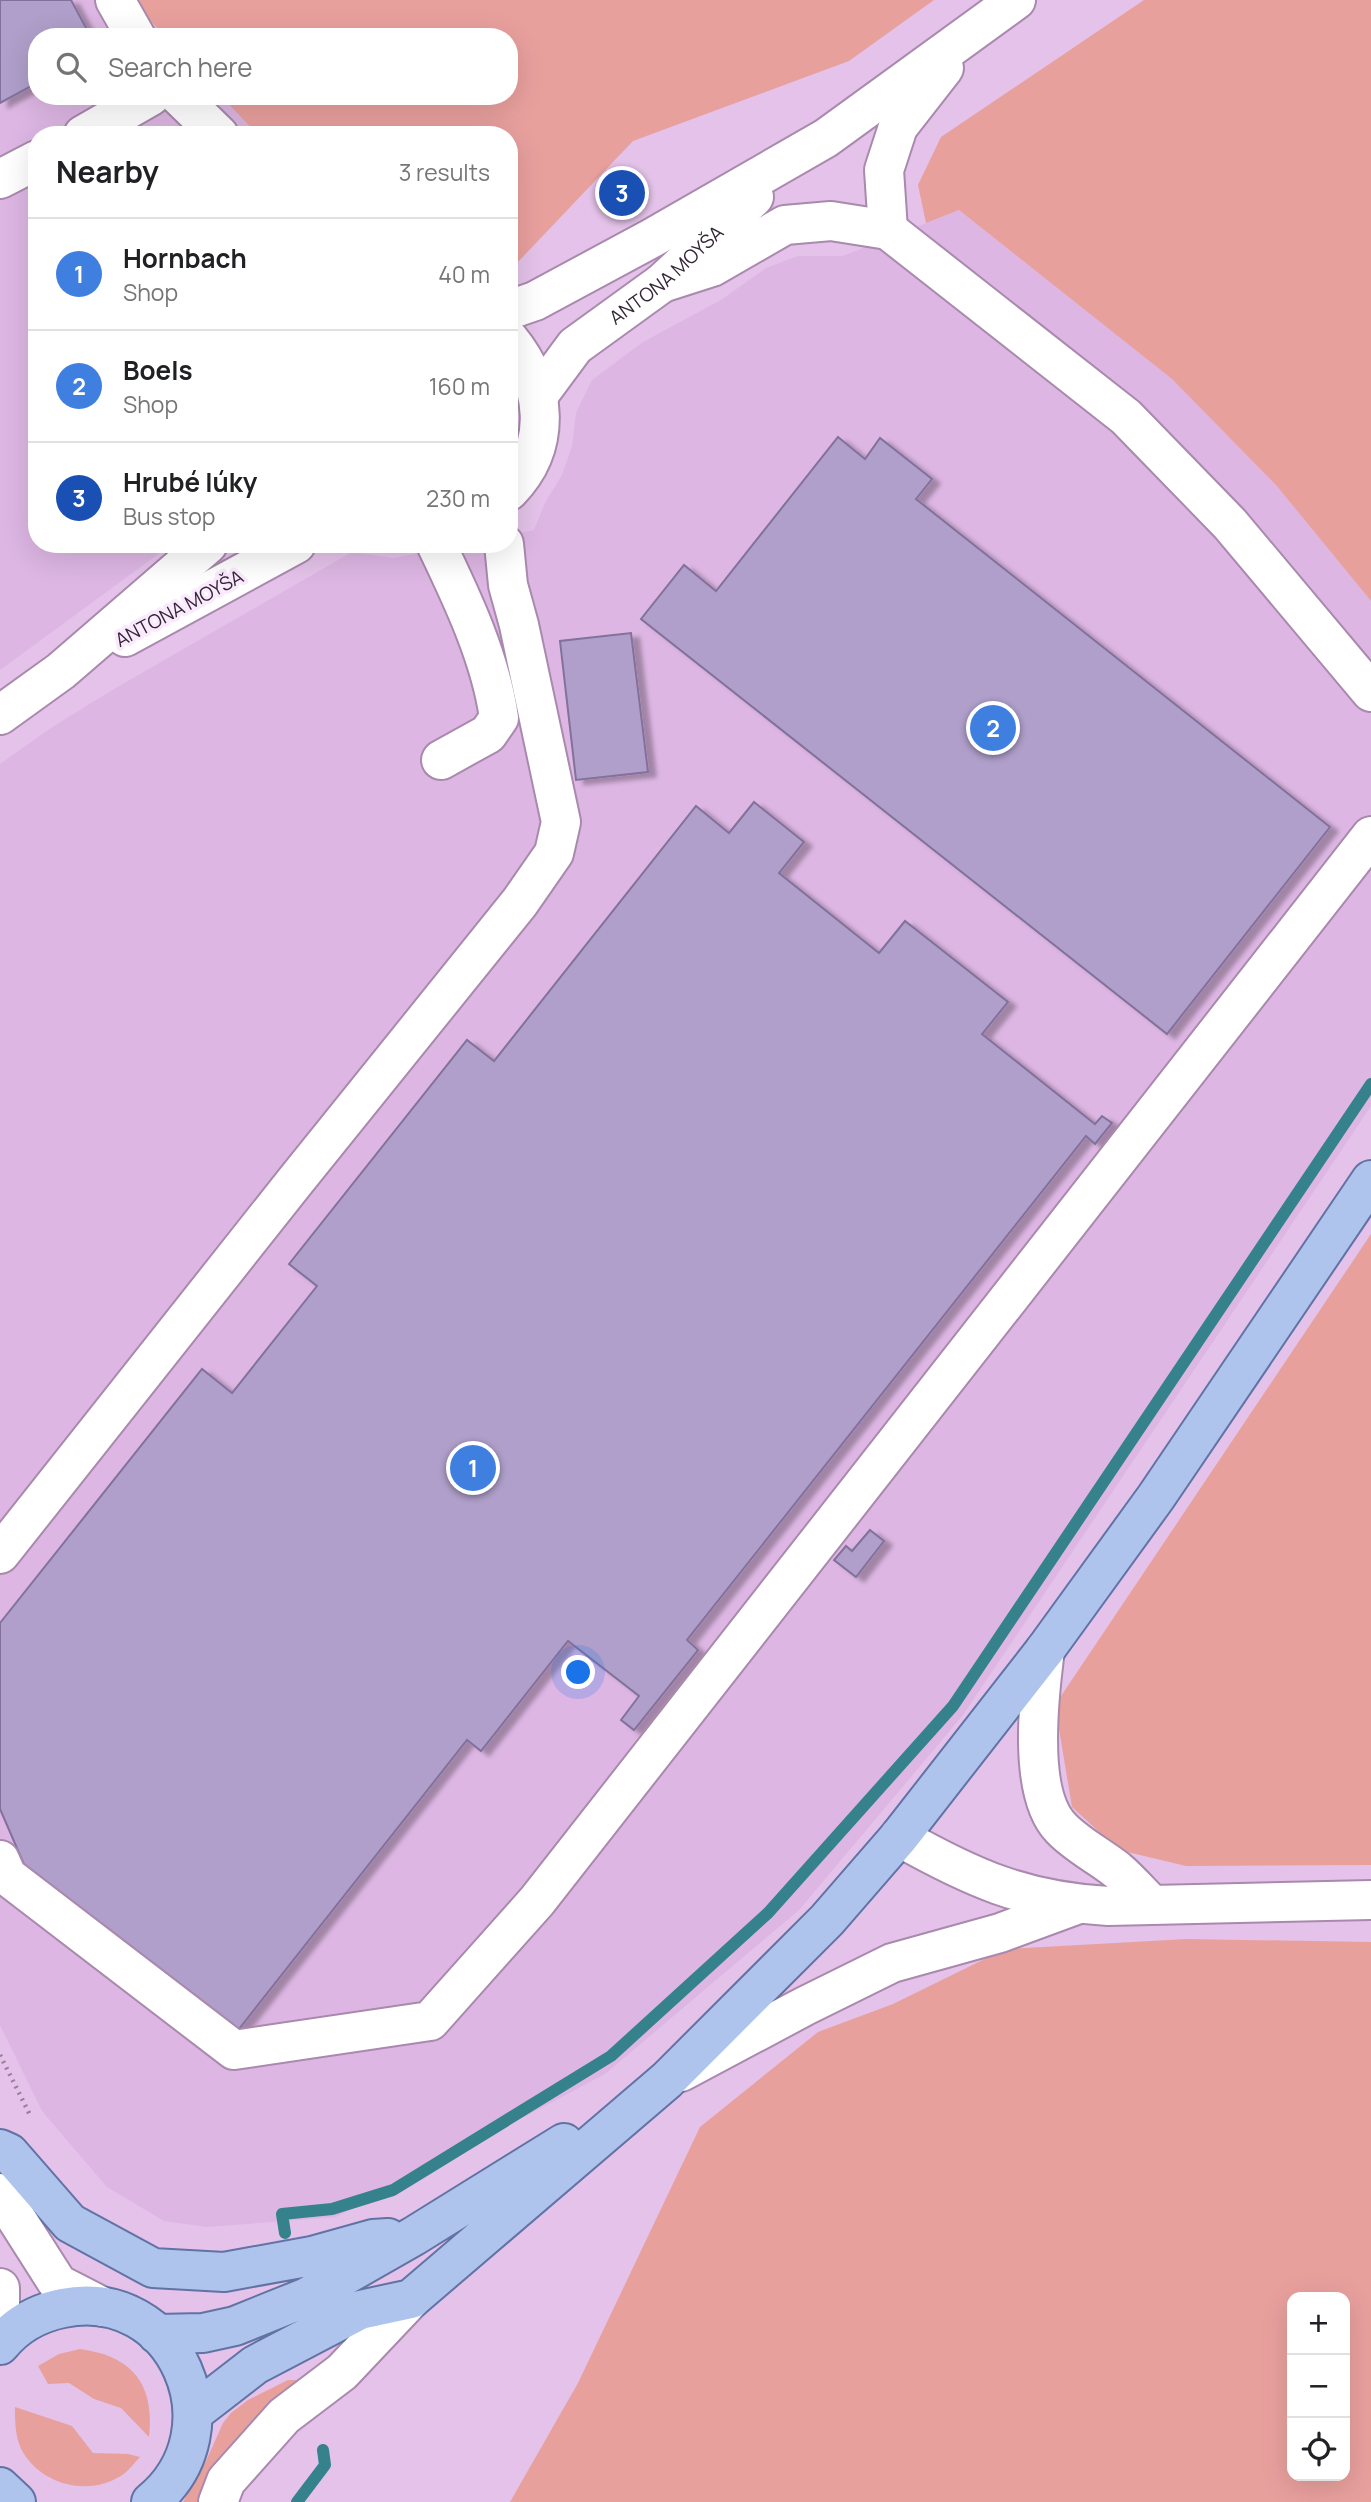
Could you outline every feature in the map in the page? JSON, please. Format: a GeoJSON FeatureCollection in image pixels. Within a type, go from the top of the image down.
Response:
{"type":"FeatureCollection","features":[{"type":"Feature","properties":{"kind":"main road"},"geometry":{"type":"LineString","coordinates":[[193,2413],[255,2365],[360,2310],[411,2299],[667,2080],[827,1920],[899,1837],[1045,1650],[1156,1497],[1371,1180]]}},
{"type":"Feature","properties":{"kind":"main road"},"geometry":{"type":"LineString","coordinates":[[157,2334],[204,2333],[234,2326],[307,2297],[414,2235],[667,2080]]}},
{"type":"Feature","properties":{"kind":"main road"},"geometry":{"type":"LineString","coordinates":[[0,2149],[9,2153],[70,2223],[153,2268],[224,2272],[312,2256],[373,2239],[414,2235]]}},
{"type":"Feature","properties":{"kind":"main road"},"geometry":{"type":"LineString","coordinates":[[0,2345],[15,2329],[43,2313],[72,2306],[103,2307],[132,2317],[157,2334],[172,2350],[184,2370],[193,2413],[193,2427],[186,2456],[158,2499]]}},
{"type":"Feature","properties":{"kind":"street"},"geometry":{"type":"LineString","coordinates":[[115,0],[131,28]]}},
{"type":"Feature","properties":{"kind":"street","name":"ANTONA MOYŠA"},"geometry":{"type":"LineString","coordinates":[[518,307],[570,282],[826,138],[1016,0]]}},
{"type":"Feature","properties":{"kind":"street"},"geometry":{"type":"LineString","coordinates":[[888,230],[884,170],[898,127],[973,31]]}},
{"type":"Feature","properties":{"kind":"street"},"geometry":{"type":"LineString","coordinates":[[104,126],[154,105]]}},
{"type":"Feature","properties":{"kind":"street"},"geometry":{"type":"LineString","coordinates":[[177,105],[195,126]]}},
{"type":"Feature","properties":{"kind":"street"},"geometry":{"type":"LineString","coordinates":[[180,105],[207,126]]}},
{"type":"Feature","properties":{"kind":"street","name":"ANTONA MOYŠA"},"geometry":{"type":"LineString","coordinates":[[538,396],[575,346],[662,283],[798,155]]}},
{"type":"Feature","properties":{"kind":"street"},"geometry":{"type":"LineString","coordinates":[[0,179],[28,165]]}},
{"type":"Feature","properties":{"kind":"street"},"geometry":{"type":"LineString","coordinates":[[662,283],[712,267],[785,225],[831,221],[888,230],[1126,417],[1230,524],[1371,692]]}},
{"type":"Feature","properties":{"kind":"street"},"geometry":{"type":"LineString","coordinates":[[518,351],[528,365],[540,412],[536,445],[518,481]]}},
{"type":"Feature","properties":{"kind":"street","name":"ANTONA MOYŠA"},"geometry":{"type":"LineString","coordinates":[[0,715],[61,671],[198,553]]}},
{"type":"Feature","properties":{"kind":"street","name":"ANTONA MOYŠA"},"geometry":{"type":"LineString","coordinates":[[61,671],[279,553]]}},
{"type":"Feature","properties":{"kind":"street"},"geometry":{"type":"LineString","coordinates":[[440,553],[463,600],[496,696],[499,718],[488,734],[440,760]]}},
{"type":"Feature","properties":{"kind":"street"},"geometry":{"type":"LineString","coordinates":[[0,1554],[512,912],[554,853],[561,822],[525,650],[508,585],[505,553]]}},
{"type":"Feature","properties":{"kind":"street"},"geometry":{"type":"LineString","coordinates":[[0,1860],[7,1876],[234,2050],[430,2021],[537,1901],[1371,836]]}},
{"type":"Feature","properties":{"kind":"street"},"geometry":{"type":"LineString","coordinates":[[1045,1650],[1039,1694],[1039,1762],[1044,1797],[1058,1826],[1117,1870],[1151,1904]]}},
{"type":"Feature","properties":{"kind":"street"},"geometry":{"type":"LineString","coordinates":[[899,1837],[953,1867],[1009,1889],[1039,1898],[1079,1904],[1371,1900]]}},
{"type":"Feature","properties":{"kind":"street"},"geometry":{"type":"LineString","coordinates":[[667,2080],[892,1963],[1000,1933],[1079,1904]]}},
{"type":"Feature","properties":{"kind":"street"},"geometry":{"type":"LineString","coordinates":[[0,2193],[58,2284],[103,2307]]}},
{"type":"Feature","properties":{"kind":"street"},"geometry":{"type":"LineString","coordinates":[[0,2288],[0,2305]]}},
{"type":"Feature","properties":{"kind":"street"},"geometry":{"type":"LineString","coordinates":[[218,2502],[226,2480],[284,2416],[342,2372],[411,2299]]}},
{"type":"Feature","properties":{"kind":"path"},"geometry":{"type":"LineString","coordinates":[[0,2055],[36,2129]]}},
{"type":"Feature","properties":{"kind":"shaded area"},"geometry":{"type":"Polygon","coordinates":[[[0,0],[139,0],[149,19],[158,28],[28,28],[28,105],[230,105],[249,126],[28,126],[28,553],[160,553],[0,670],[0,0]]]}},
{"type":"Feature","properties":{"kind":"shaded area"},"geometry":{"type":"Polygon","coordinates":[[[139,0],[934,0],[849,61],[633,141],[518,262],[518,126],[249,126],[230,105],[518,105],[518,28],[158,28],[149,19],[139,0]]]}},
{"type":"Feature","properties":{"kind":"shaded area"},"geometry":{"type":"Polygon","coordinates":[[[1144,0],[1371,0],[1371,601],[1276,485],[1172,379],[959,210],[926,223],[918,185],[941,137],[1144,0]]]}},
{"type":"Feature","properties":{"kind":"shaded area"},"geometry":{"type":"Polygon","coordinates":[[[959,210],[1172,379],[1276,485],[1371,601],[1371,1106],[963,1715],[799,1910],[605,2074],[336,2217],[207,2227],[164,2221],[107,2187],[42,2111],[0,2025],[0,764],[109,692],[350,553],[394,558],[419,553],[518,553],[518,533],[534,530],[545,503],[562,475],[572,446],[576,413],[592,380],[643,342],[721,300],[766,268],[798,256],[843,256],[959,210]]]}},
{"type":"Feature","properties":{"kind":"shaded area"},"geometry":{"type":"Polygon","coordinates":[[[1371,1234],[1371,1865],[1186,1866],[1119,1850],[1072,1807],[1055,1705],[1371,1234]]]}},
{"type":"Feature","properties":{"kind":"shaded area"},"geometry":{"type":"Polygon","coordinates":[[[1187,1939],[1371,1942],[1371,2502],[510,2502],[578,2383],[700,2127],[818,2032],[893,2004],[1005,1949],[1187,1939]]]}},
{"type":"Feature","properties":{"kind":"shaded area"},"geometry":{"type":"Polygon","coordinates":[[[80,2349],[114,2358],[137,2376],[148,2402],[149,2437],[121,2408],[94,2399],[69,2383],[48,2384],[38,2366],[59,2354],[80,2349]]]}},
{"type":"Feature","properties":{"kind":"shaded area"},"geometry":{"type":"Polygon","coordinates":[[[288,2380],[303,2380],[202,2502],[183,2502],[223,2423],[231,2413],[248,2400],[288,2380]]]}},
{"type":"Feature","properties":{"kind":"shaded area"},"geometry":{"type":"Polygon","coordinates":[[[15,2407],[72,2426],[93,2453],[140,2457],[125,2473],[99,2485],[70,2485],[57,2481],[33,2465],[21,2449],[15,2425],[15,2407]]]}},
{"type":"Feature","properties":{"kind":"building"},"geometry":{"type":"Polygon","coordinates":[[[0,0],[71,0],[86,28],[28,28],[28,88],[0,103],[0,0]]]}},
{"type":"Feature","properties":{"kind":"building"},"geometry":{"type":"Polygon","coordinates":[[[838,437],[865,459],[880,438],[932,479],[916,499],[1330,827],[1167,1034],[641,619],[684,565],[716,591],[838,437]]]}},
{"type":"Feature","properties":{"kind":"building"},"geometry":{"type":"Polygon","coordinates":[[[631,633],[648,772],[576,780],[560,641],[631,633]]]}},
{"type":"Feature","properties":{"kind":"building"},"geometry":{"type":"Polygon","coordinates":[[[754,802],[804,842],[779,873],[879,953],[905,921],[1008,1002],[982,1034],[1095,1124],[1102,1116],[1112,1123],[1095,1144],[1086,1136],[687,1640],[698,1650],[634,1730],[621,1720],[639,1696],[568,1641],[481,1751],[467,1740],[235,2034],[26,1869],[0,1809],[0,1623],[202,1369],[232,1393],[317,1286],[289,1264],[467,1040],[494,1061],[696,806],[729,833],[754,802]]]}},
{"type":"Feature","properties":{"kind":"building"},"geometry":{"type":"Polygon","coordinates":[[[870,1530],[884,1541],[856,1577],[834,1560],[846,1546],[852,1551],[870,1530]]]}},
{"type":"Feature","properties":{"kind":"waterway"},"geometry":{"type":"LineString","coordinates":[[285,2233],[282,2214],[332,2209],[393,2190],[611,2056],[768,1913],[953,1706],[1371,1084]]}},
{"type":"Feature","properties":{"kind":"waterway"},"geometry":{"type":"LineString","coordinates":[[297,2502],[325,2465],[323,2450]]}},
{"type":"Feature","properties":{"kind":"place","name":"Hrubé lúky"},"geometry":{"type":"Point","coordinates":[622,193]}},
{"type":"Feature","properties":{"kind":"place","name":"Boels"},"geometry":{"type":"Point","coordinates":[993,728]}},
{"type":"Feature","properties":{"kind":"place","name":"Hornbach"},"geometry":{"type":"Point","coordinates":[473,1468]}}]}
